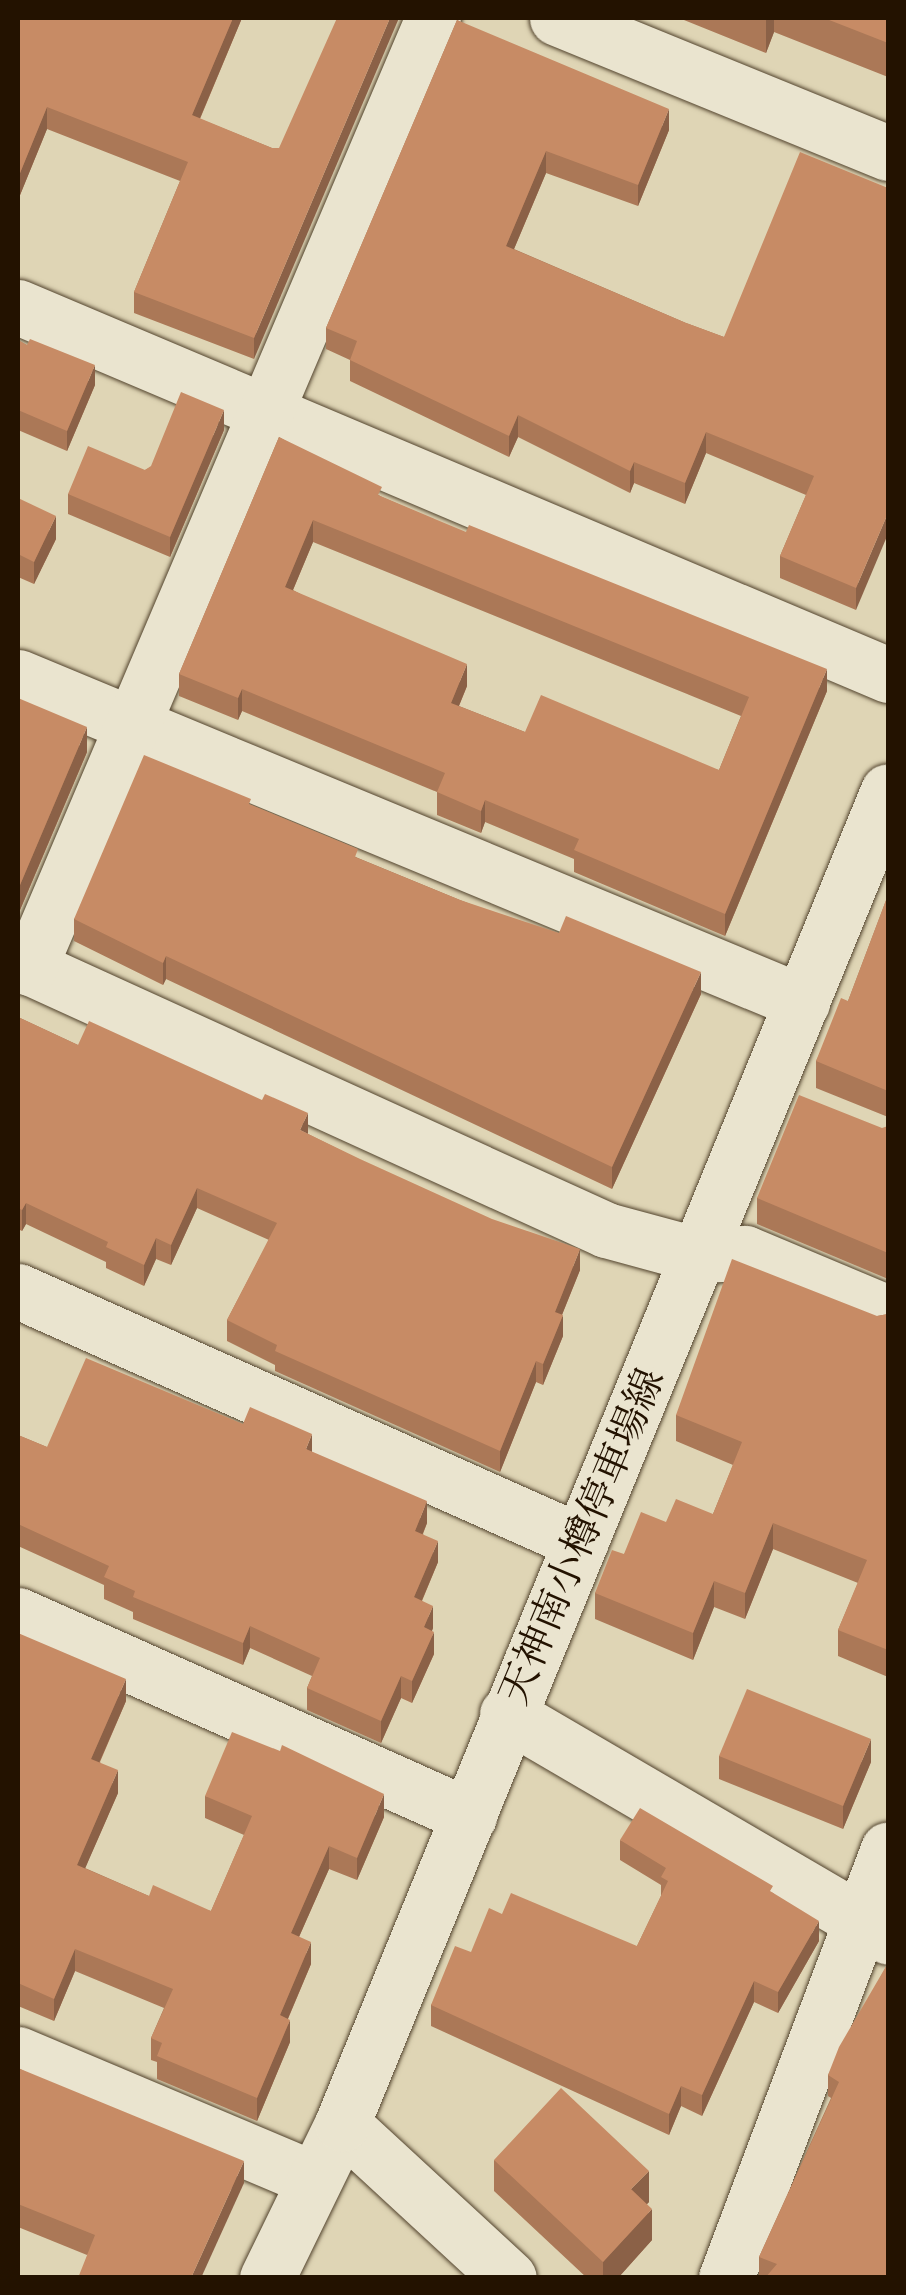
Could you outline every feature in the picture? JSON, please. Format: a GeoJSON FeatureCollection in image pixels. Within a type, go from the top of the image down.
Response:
{"type":"FeatureCollection","features":[{"type":"Feature","properties":{"kind":"street"},"geometry":{"type":"LineString","coordinates":[[433,18],[132,724],[23,965],[606,1230],[698,1256],[745,1253],[888,1314]]}},
{"type":"Feature","properties":{"kind":"street"},"geometry":{"type":"LineString","coordinates":[[556,18],[888,153]]}},
{"type":"Feature","properties":{"kind":"street"},"geometry":{"type":"LineString","coordinates":[[18,307],[888,675]]}},
{"type":"Feature","properties":{"kind":"street"},"geometry":{"type":"LineString","coordinates":[[18,677],[802,1002]]}},
{"type":"Feature","properties":{"kind":"street","name":"天神南小樽停車場線"},"geometry":{"type":"LineString","coordinates":[[267,2278],[342,2124],[506,1714],[888,791]]}},
{"type":"Feature","properties":{"kind":"street"},"geometry":{"type":"LineString","coordinates":[[18,1291],[580,1542]]}},
{"type":"Feature","properties":{"kind":"street"},"geometry":{"type":"LineString","coordinates":[[18,1615],[468,1816]]}},
{"type":"Feature","properties":{"kind":"street"},"geometry":{"type":"LineString","coordinates":[[506,1714],[874,1929]]}},
{"type":"Feature","properties":{"kind":"street"},"geometry":{"type":"LineString","coordinates":[[726,2278],[874,1929],[888,1850]]}},
{"type":"Feature","properties":{"kind":"street"},"geometry":{"type":"LineString","coordinates":[[18,2054],[314,2179]]}},
{"type":"Feature","properties":{"kind":"street"},"geometry":{"type":"LineString","coordinates":[[342,2124],[509,2278]]}},
{"type":"Feature","properties":{"kind":"building"},"geometry":{"type":"Polygon","coordinates":[[[18,18],[233,18],[192,115],[279,148],[337,18],[390,18],[254,338],[134,292],[188,162],[47,107],[18,178],[18,18]]]}},
{"type":"Feature","properties":{"kind":"building"},"geometry":{"type":"Polygon","coordinates":[[[824,18],[888,18],[888,43],[824,18]]]}},
{"type":"Feature","properties":{"kind":"building"},"geometry":{"type":"Polygon","coordinates":[[[457,20],[669,109],[638,185],[546,151],[506,246],[686,323],[724,337],[800,152],[888,188],[888,513],[856,588],[780,556],[814,476],[706,432],[685,483],[634,462],[630,471],[518,415],[509,436],[350,360],[357,341],[326,328],[457,20]]]}},
{"type":"Feature","properties":{"kind":"building"},"geometry":{"type":"Polygon","coordinates":[[[30,339],[95,365],[67,431],[18,410],[18,340],[27,345],[30,339]]]}},
{"type":"Feature","properties":{"kind":"building"},"geometry":{"type":"Polygon","coordinates":[[[181,392],[224,410],[170,537],[68,494],[88,446],[145,470],[151,466],[181,392]]]}},
{"type":"Feature","properties":{"kind":"building"},"geometry":{"type":"Polygon","coordinates":[[[279,437],[382,487],[378,495],[466,532],[469,525],[827,669],[725,914],[574,850],[579,839],[485,800],[481,811],[437,792],[445,773],[242,689],[238,698],[179,674],[279,437]],[[313,520],[285,587],[467,664],[451,703],[525,732],[541,695],[719,770],[749,697],[313,520]]]}},
{"type":"Feature","properties":{"kind":"building"},"geometry":{"type":"Polygon","coordinates":[[[18,498],[56,516],[34,562],[18,554],[18,498]]]}},
{"type":"Feature","properties":{"kind":"building"},"geometry":{"type":"Polygon","coordinates":[[[18,698],[87,727],[20,885],[18,884],[18,698]]]}},
{"type":"Feature","properties":{"kind":"building"},"geometry":{"type":"Polygon","coordinates":[[[144,755],[358,849],[355,857],[460,900],[559,933],[566,916],[701,972],[612,1167],[166,956],[163,963],[74,919],[144,755]]]}},
{"type":"Feature","properties":{"kind":"building"},"geometry":{"type":"Polygon","coordinates":[[[888,895],[888,1091],[816,1061],[841,998],[848,1001],[888,895]]]}},
{"type":"Feature","properties":{"kind":"building"},"geometry":{"type":"Polygon","coordinates":[[[18,1017],[78,1045],[89,1021],[262,1100],[265,1094],[308,1113],[300,1130],[360,1159],[492,1219],[580,1249],[555,1312],[563,1315],[543,1364],[536,1361],[500,1451],[275,1351],[277,1345],[227,1320],[277,1223],[197,1188],[171,1245],[156,1238],[144,1265],[106,1247],[108,1242],[26,1203],[22,1210],[18,1208],[18,1017]]]}},
{"type":"Feature","properties":{"kind":"building"},"geometry":{"type":"Polygon","coordinates":[[[799,1095],[882,1128],[888,1126],[888,1253],[757,1198],[799,1095]]]}},
{"type":"Feature","properties":{"kind":"building"},"geometry":{"type":"Polygon","coordinates":[[[732,1259],[877,1316],[888,1314],[888,1650],[838,1630],[867,1560],[773,1523],[745,1593],[714,1581],[693,1633],[595,1593],[612,1550],[624,1554],[641,1512],[666,1522],[676,1499],[713,1514],[742,1442],[676,1415],[732,1259]]]}},
{"type":"Feature","properties":{"kind":"building"},"geometry":{"type":"Polygon","coordinates":[[[86,1358],[243,1424],[250,1407],[312,1434],[306,1449],[427,1501],[415,1531],[438,1541],[414,1597],[433,1606],[424,1627],[434,1632],[412,1681],[401,1676],[381,1721],[307,1688],[320,1658],[250,1626],[243,1643],[133,1597],[135,1591],[104,1577],[109,1566],[18,1524],[18,1435],[47,1447],[86,1358]]]}},
{"type":"Feature","properties":{"kind":"building"},"geometry":{"type":"Polygon","coordinates":[[[18,1633],[126,1679],[91,1759],[118,1770],[77,1865],[149,1896],[153,1885],[211,1911],[252,1816],[205,1796],[232,1732],[280,1751],[282,1745],[384,1794],[357,1858],[329,1846],[291,1933],[311,1942],[280,2015],[290,2020],[257,2098],[157,2056],[162,2043],[151,2038],[173,1989],[75,1949],[54,1999],[18,1983],[18,1633]]]}},
{"type":"Feature","properties":{"kind":"building"},"geometry":{"type":"Polygon","coordinates":[[[747,1689],[871,1739],[843,1806],[719,1756],[747,1689]]]}},
{"type":"Feature","properties":{"kind":"building"},"geometry":{"type":"Polygon","coordinates":[[[640,1808],[773,1886],[770,1891],[819,1921],[778,1992],[754,1981],[702,2095],[681,2086],[669,2114],[431,2005],[455,1946],[471,1952],[489,1908],[502,1914],[511,1893],[637,1946],[668,1881],[661,1877],[666,1868],[620,1840],[640,1808]]]}},
{"type":"Feature","properties":{"kind":"building"},"geometry":{"type":"Polygon","coordinates":[[[888,1963],[888,2278],[765,2278],[777,2264],[759,2257],[839,2082],[828,2075],[839,2047],[888,1963]]]}},
{"type":"Feature","properties":{"kind":"building"},"geometry":{"type":"Polygon","coordinates":[[[18,2068],[244,2161],[191,2278],[78,2278],[95,2235],[18,2204],[18,2068]]]}},
{"type":"Feature","properties":{"kind":"building"},"geometry":{"type":"Polygon","coordinates":[[[561,2088],[649,2171],[631,2189],[652,2209],[603,2262],[494,2160],[561,2088]]]}}]}
